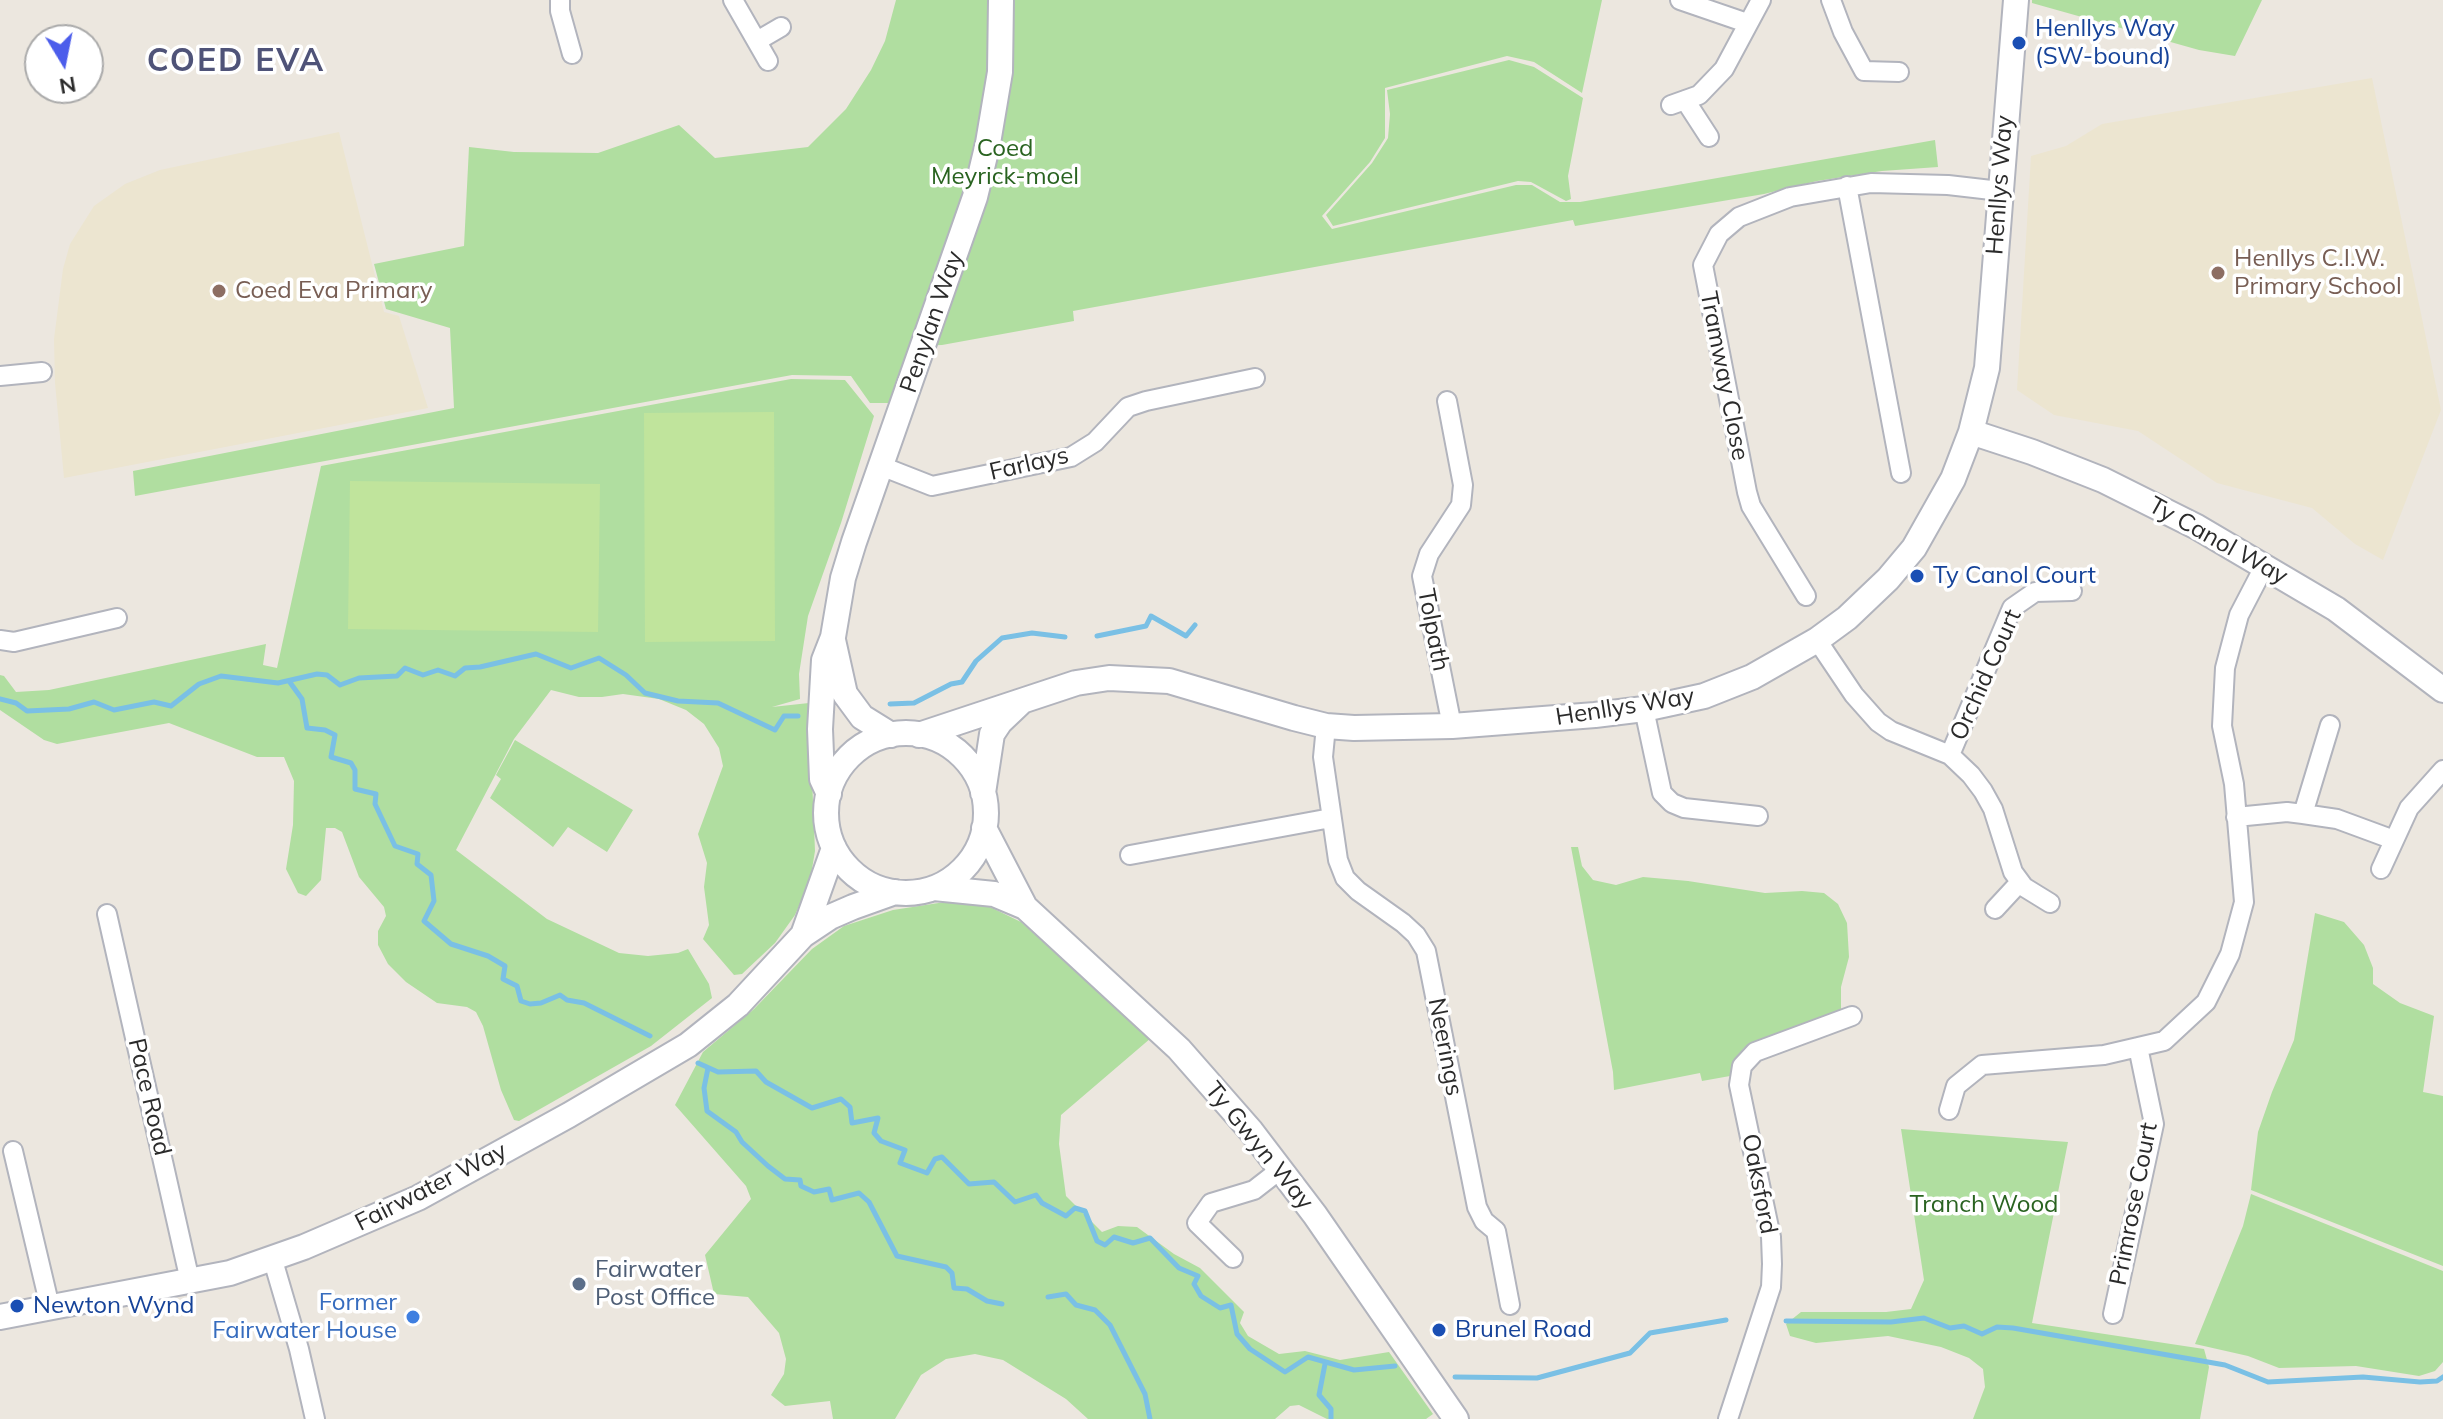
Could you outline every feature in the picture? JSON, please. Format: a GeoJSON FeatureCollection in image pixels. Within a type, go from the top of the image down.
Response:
{"type":"FeatureCollection","features":[{"type":"Feature","properties":{"kind":"street"},"geometry":{"type":"LineString","coordinates":[[560,0],[572,54]]}},
{"type":"Feature","properties":{"kind":"street"},"geometry":{"type":"LineString","coordinates":[[733,0],[768,61]]}},
{"type":"Feature","properties":{"kind":"street","name":"Penylan Way"},"geometry":{"type":"LineString","coordinates":[[829,794],[822,779],[821,693],[824,660],[833,637],[843,578],[975,197],[1000,72],[1001,0]]}},
{"type":"Feature","properties":{"kind":"street"},"geometry":{"type":"LineString","coordinates":[[1680,0],[1747,23]]}},
{"type":"Feature","properties":{"kind":"street"},"geometry":{"type":"LineString","coordinates":[[1709,137],[1678,103],[1699,95],[1724,69],[1761,0]]}},
{"type":"Feature","properties":{"kind":"street"},"geometry":{"type":"LineString","coordinates":[[1831,0],[1843,32],[1864,71],[1899,72]]}},
{"type":"Feature","properties":{"kind":"street","name":"Henllys Way"},"geometry":{"type":"LineString","coordinates":[[919,735],[1076,683],[1109,678],[1169,681],[1326,726],[1452,726],[1644,709],[1704,696],[1742,681],[1817,640],[1847,618],[1888,579],[1914,548],[1953,479],[1971,432],[1987,368],[2016,0]]}},
{"type":"Feature","properties":{"kind":"street"},"geometry":{"type":"LineString","coordinates":[[757,41],[781,27]]}},
{"type":"Feature","properties":{"kind":"street"},"geometry":{"type":"LineString","coordinates":[[566,35],[585,29]]}},
{"type":"Feature","properties":{"kind":"street","name":"Tramway Close"},"geometry":{"type":"LineString","coordinates":[[1806,596],[1751,506],[1703,265],[1719,234],[1739,217],[1790,197],[1871,183],[1911,183],[2000,191]]}},
{"type":"Feature","properties":{"kind":"street"},"geometry":{"type":"LineString","coordinates":[[1847,186],[1901,473]]}},
{"type":"Feature","properties":{"kind":"street"},"geometry":{"type":"LineString","coordinates":[[0,376],[42,372]]}},
{"type":"Feature","properties":{"kind":"street","name":"Farlays"},"geometry":{"type":"LineString","coordinates":[[881,466],[932,486],[1071,457],[1095,442],[1128,407],[1255,378]]}},
{"type":"Feature","properties":{"kind":"street","name":"Tolpath"},"geometry":{"type":"LineString","coordinates":[[1447,401],[1463,485],[1461,505],[1429,554],[1422,576],[1452,726]]}},
{"type":"Feature","properties":{"kind":"street","name":"Ty Canol Way"},"geometry":{"type":"LineString","coordinates":[[1971,432],[2103,480],[2265,565],[2336,609],[2443,690]]}},
{"type":"Feature","properties":{"kind":"street"},"geometry":{"type":"LineString","coordinates":[[1949,1110],[1956,1086],[1982,1065],[2104,1055],[2164,1041],[2206,1002],[2230,954],[2244,902],[2234,784],[2222,726],[2225,668],[2239,615],[2265,565]]}},
{"type":"Feature","properties":{"kind":"street","name":"Orchid Court"},"geometry":{"type":"LineString","coordinates":[[1950,755],[2012,608],[2035,592],[2072,591]]}},
{"type":"Feature","properties":{"kind":"street"},"geometry":{"type":"LineString","coordinates":[[0,640],[14,642],[117,618]]}},
{"type":"Feature","properties":{"kind":"street","name":"Penylan Way"},"geometry":{"type":"LineString","coordinates":[[833,637],[845,694],[862,717],[891,735]]}},
{"type":"Feature","properties":{"kind":"street","name":"Orchid Court"},"geometry":{"type":"LineString","coordinates":[[1817,640],[1854,695],[1878,722],[1891,731],[1950,755],[1983,791],[1999,826],[2013,872],[2020,882]]}},
{"type":"Feature","properties":{"kind":"street","name":"Henllys Way"},"geometry":{"type":"LineString","coordinates":[[983,793],[992,734],[1020,703]]}},
{"type":"Feature","properties":{"kind":"street"},"geometry":{"type":"LineString","coordinates":[[1644,709],[1662,793],[1672,803],[1684,808],[1758,816]]}},
{"type":"Feature","properties":{"kind":"street"},"geometry":{"type":"LineString","coordinates":[[2303,814],[2330,725]]}},
{"type":"Feature","properties":{"kind":"street","name":"Neerings"},"geometry":{"type":"LineString","coordinates":[[1326,726],[1323,757],[1338,860],[1345,878],[1416,935],[1426,951],[1477,1207],[1484,1221],[1496,1231],[1510,1305]]}},
{"type":"Feature","properties":{"kind":"street"},"geometry":{"type":"LineString","coordinates":[[891,735],[932,737],[959,753],[969,765],[983,793],[984,828],[975,853],[966,866],[954,877],[932,888],[911,893],[895,892],[865,882],[842,861],[834,848],[826,818],[829,794],[846,760],[871,741],[891,735]]}},
{"type":"Feature","properties":{"kind":"street"},"geometry":{"type":"LineString","coordinates":[[2381,869],[2409,808],[2443,770]]}},
{"type":"Feature","properties":{"kind":"street"},"geometry":{"type":"LineString","coordinates":[[2236,817],[2287,812],[2303,814],[2337,819],[2394,840]]}},
{"type":"Feature","properties":{"kind":"street"},"geometry":{"type":"LineString","coordinates":[[1130,855],[1331,818]]}},
{"type":"Feature","properties":{"kind":"street","name":"Ty Gwyn Way"},"geometry":{"type":"LineString","coordinates":[[984,828],[1025,907],[1179,1049],[1281,1169],[1452,1418]]}},
{"type":"Feature","properties":{"kind":"street","name":"Fairwater Way"},"geometry":{"type":"LineString","coordinates":[[803,935],[834,848]]}},
{"type":"Feature","properties":{"kind":"street"},"geometry":{"type":"LineString","coordinates":[[1995,909],[2020,882],[2050,903]]}},
{"type":"Feature","properties":{"kind":"street","name":"Ty Gwyn Way"},"geometry":{"type":"LineString","coordinates":[[932,888],[994,894],[1025,907]]}},
{"type":"Feature","properties":{"kind":"street","name":"Fairwater Way"},"geometry":{"type":"LineString","coordinates":[[0,1317],[230,1273],[304,1247],[418,1198],[688,1045],[738,1005],[803,935],[853,907],[895,892]]}},
{"type":"Feature","properties":{"kind":"street","name":"Pace Road"},"geometry":{"type":"LineString","coordinates":[[107,914],[190,1281]]}},
{"type":"Feature","properties":{"kind":"street","name":"Oaksford"},"geometry":{"type":"LineString","coordinates":[[1728,1419],[1771,1287],[1772,1264],[1771,1237],[1739,1085],[1742,1066],[1755,1052],[1852,1016]]}},
{"type":"Feature","properties":{"kind":"street","name":"Primrose Court"},"geometry":{"type":"LineString","coordinates":[[2113,1314],[2154,1124],[2138,1047]]}},
{"type":"Feature","properties":{"kind":"street"},"geometry":{"type":"LineString","coordinates":[[13,1151],[50,1307]]}},
{"type":"Feature","properties":{"kind":"street"},"geometry":{"type":"LineString","coordinates":[[1233,1258],[1197,1223],[1211,1203],[1254,1190],[1281,1169]]}},
{"type":"Feature","properties":{"kind":"street"},"geometry":{"type":"LineString","coordinates":[[272,1257],[299,1349],[315,1419]]}},
{"type":"Feature","properties":{"kind":"shaded area","name":"Henllys C.I.W. Primary School"},"geometry":{"type":"Polygon","coordinates":[[[2372,78],[2441,410],[2383,560],[2355,544],[2312,508],[2217,483],[2138,431],[2054,415],[2017,390],[2031,156],[2066,146],[2102,124],[2372,78]]]}},
{"type":"Feature","properties":{"kind":"shaded area","name":"Coed Eva Primary"},"geometry":{"type":"Polygon","coordinates":[[[339,132],[384,312],[399,316],[428,408],[64,478],[54,339],[63,269],[70,244],[94,206],[125,184],[160,170],[339,132]]]}},
{"type":"Feature","properties":{"kind":"green space","name":"Coed Meyrick-moel"},"geometry":{"type":"Polygon","coordinates":[[[896,0],[1602,0],[1582,93],[1534,62],[1507,56],[1385,88],[1385,138],[1370,162],[1322,216],[1332,229],[1516,185],[1532,185],[1560,202],[1580,202],[1935,140],[1938,167],[1882,171],[1817,181],[1764,194],[1575,226],[1573,220],[1073,311],[1074,321],[942,345],[915,346],[890,403],[870,403],[851,376],[792,375],[135,496],[133,471],[454,408],[450,328],[386,309],[374,264],[464,246],[469,147],[514,152],[598,153],[679,125],[715,158],[808,147],[846,109],[871,70],[885,41],[896,0]]]}},
{"type":"Feature","properties":{"kind":"green space"},"geometry":{"type":"Polygon","coordinates":[[[2032,0],[2262,0],[2235,56],[2199,50],[2032,3],[2032,0]]]}},
{"type":"Feature","properties":{"kind":"green space"},"geometry":{"type":"Polygon","coordinates":[[[1509,60],[1534,67],[1583,98],[1568,176],[1571,199],[1566,201],[1531,182],[1518,181],[1333,226],[1326,215],[1372,163],[1388,138],[1390,114],[1387,90],[1509,60]]]}},
{"type":"Feature","properties":{"kind":"green space"},"geometry":{"type":"Polygon","coordinates":[[[791,379],[845,380],[874,416],[808,616],[799,674],[800,699],[772,707],[809,703],[815,851],[810,881],[795,915],[775,943],[742,974],[734,975],[703,939],[709,925],[704,887],[707,863],[698,834],[723,766],[719,748],[704,724],[686,710],[659,699],[623,694],[579,697],[551,690],[514,739],[456,850],[547,919],[619,953],[648,956],[688,949],[709,984],[712,998],[651,1046],[519,1121],[514,1120],[501,1090],[476,1012],[467,1007],[437,1003],[406,982],[388,964],[378,945],[378,931],[386,916],[384,907],[359,877],[342,832],[326,828],[321,880],[306,896],[298,893],[286,869],[293,825],[294,781],[284,757],[257,757],[169,723],[57,744],[44,740],[0,710],[0,675],[16,692],[49,690],[266,644],[263,665],[277,668],[321,466],[791,379]]]}},
{"type":"Feature","properties":{"kind":"green space"},"geometry":{"type":"Polygon","coordinates":[[[774,412],[775,641],[645,642],[644,413],[774,412]]]}},
{"type":"Feature","properties":{"kind":"green space"},"geometry":{"type":"Polygon","coordinates":[[[350,481],[600,484],[598,632],[348,629],[350,481]]]}},
{"type":"Feature","properties":{"kind":"green space"},"geometry":{"type":"Polygon","coordinates":[[[515,740],[633,810],[607,852],[568,827],[553,847],[490,798],[501,779],[496,775],[515,740]]]}},
{"type":"Feature","properties":{"kind":"green space"},"geometry":{"type":"Polygon","coordinates":[[[1571,847],[1578,847],[1582,866],[1593,880],[1616,885],[1643,877],[1765,893],[1824,893],[1838,904],[1847,923],[1849,957],[1841,987],[1841,1014],[1744,1048],[1732,1064],[1730,1076],[1702,1081],[1700,1073],[1614,1090],[1571,847]]]}},
{"type":"Feature","properties":{"kind":"green space"},"geometry":{"type":"Polygon","coordinates":[[[945,902],[990,907],[1021,922],[1151,1038],[1061,1115],[1059,1144],[1066,1196],[1102,1232],[1118,1226],[1137,1227],[1174,1254],[1200,1268],[1244,1312],[1240,1323],[1248,1336],[1279,1354],[1305,1351],[1340,1360],[1389,1352],[1433,1414],[1426,1419],[1327,1419],[1299,1405],[1290,1406],[1275,1419],[1088,1419],[1066,1399],[1003,1360],[975,1354],[946,1359],[921,1375],[895,1419],[833,1419],[830,1401],[785,1406],[771,1395],[784,1374],[786,1359],[779,1333],[748,1297],[714,1294],[705,1255],[751,1199],[746,1186],[675,1105],[703,1052],[754,1009],[812,949],[844,926],[893,910],[945,902]]]}},
{"type":"Feature","properties":{"kind":"green space"},"geometry":{"type":"Polygon","coordinates":[[[2315,913],[2344,922],[2364,945],[2373,968],[2373,984],[2400,1003],[2434,1016],[2423,1092],[2443,1096],[2443,1266],[2251,1190],[2258,1132],[2294,1040],[2315,913]]]}},
{"type":"Feature","properties":{"kind":"green space","name":"Tranch Wood"},"geometry":{"type":"Polygon","coordinates":[[[1901,1129],[2068,1142],[2032,1323],[2204,1349],[2209,1367],[2200,1419],[1973,1419],[1985,1387],[1983,1369],[1969,1358],[1941,1347],[1888,1336],[1816,1343],[1790,1336],[1786,1324],[1801,1312],[1911,1309],[1924,1280],[1901,1129]]]}},
{"type":"Feature","properties":{"kind":"green space"},"geometry":{"type":"Polygon","coordinates":[[[2251,1194],[2443,1271],[2443,1362],[2435,1371],[2419,1376],[2356,1366],[2279,1368],[2248,1356],[2195,1344],[2243,1226],[2251,1194]]]}},
{"type":"Feature","properties":{"kind":"waterway"},"geometry":{"type":"LineString","coordinates":[[1097,636],[1146,626],[1151,616],[1186,636],[1195,625]]}},
{"type":"Feature","properties":{"kind":"waterway"},"geometry":{"type":"LineString","coordinates":[[890,704],[914,703],[951,684],[962,682],[976,661],[1002,638],[1032,633],[1065,637]]}},
{"type":"Feature","properties":{"kind":"waterway"},"geometry":{"type":"LineString","coordinates":[[0,699],[16,703],[27,711],[69,709],[94,702],[114,710],[154,702],[171,706],[199,684],[221,676],[278,683],[317,674],[327,675],[340,685],[359,678],[397,676],[405,668],[423,675],[438,670],[455,676],[465,668],[536,654],[571,668],[599,658],[626,675],[645,693],[678,701],[718,703],[775,730],[784,716],[798,716]]}},
{"type":"Feature","properties":{"kind":"waterway"},"geometry":{"type":"LineString","coordinates":[[289,681],[302,699],[307,728],[325,730],[335,735],[331,757],[351,763],[355,770],[355,789],[376,794],[375,804],[395,846],[418,854],[417,864],[431,875],[434,901],[424,921],[451,944],[488,956],[505,966],[503,979],[517,986],[521,1001],[541,1003],[560,995],[567,1000],[584,1003],[650,1036]]}},
{"type":"Feature","properties":{"kind":"waterway"},"geometry":{"type":"LineString","coordinates":[[698,1063],[718,1072],[756,1071],[766,1082],[812,1108],[841,1099],[850,1107],[852,1123],[878,1118],[874,1133],[881,1141],[905,1150],[900,1163],[927,1173],[935,1159],[942,1157],[969,1184],[994,1182],[1015,1202],[1036,1195],[1042,1203],[1066,1216],[1075,1208],[1085,1211],[1097,1241],[1105,1245],[1114,1237],[1133,1243],[1150,1238],[1179,1268],[1198,1276],[1194,1284],[1201,1296],[1220,1308],[1231,1305],[1237,1334],[1250,1349],[1285,1372],[1308,1357],[1354,1370],[1395,1366]]}},
{"type":"Feature","properties":{"kind":"waterway"},"geometry":{"type":"LineString","coordinates":[[708,1068],[704,1088],[707,1111],[736,1132],[742,1142],[768,1166],[785,1179],[800,1180],[801,1186],[814,1192],[829,1189],[832,1200],[859,1193],[869,1202],[897,1256],[946,1267],[952,1273],[954,1288],[967,1289],[987,1301],[1002,1304]]}},
{"type":"Feature","properties":{"kind":"waterway"},"geometry":{"type":"LineString","coordinates":[[1048,1297],[1066,1294],[1076,1305],[1095,1310],[1110,1325],[1145,1394],[1150,1419]]}},
{"type":"Feature","properties":{"kind":"waterway"},"geometry":{"type":"LineString","coordinates":[[1786,1321],[1891,1322],[1924,1318],[1950,1328],[1964,1326],[1982,1334],[1997,1327],[2013,1328],[2225,1365],[2268,1382],[2363,1377],[2420,1382],[2437,1381],[2443,1377]]}},
{"type":"Feature","properties":{"kind":"waterway"},"geometry":{"type":"LineString","coordinates":[[1455,1377],[1537,1378],[1630,1353],[1650,1333],[1726,1320]]}},
{"type":"Feature","properties":{"kind":"waterway"},"geometry":{"type":"LineString","coordinates":[[1325,1364],[1319,1395],[1331,1409],[1331,1419]]}},
{"type":"Feature","properties":{"kind":"place","name":"Henllys Way (SW-bound)"},"geometry":{"type":"Point","coordinates":[2019,43]}},
{"type":"Feature","properties":{"kind":"place","name":"Henllys C.I.W. Primary School"},"geometry":{"type":"Point","coordinates":[2218,273]}},
{"type":"Feature","properties":{"kind":"place","name":"Coed Eva Primary"},"geometry":{"type":"Point","coordinates":[219,291]}},
{"type":"Feature","properties":{"kind":"place","name":"Ty Canol Court"},"geometry":{"type":"Point","coordinates":[1917,576]}},
{"type":"Feature","properties":{"kind":"place","name":"Fairwater Post Office"},"geometry":{"type":"Point","coordinates":[579,1284]}},
{"type":"Feature","properties":{"kind":"place","name":"Newton Wynd"},"geometry":{"type":"Point","coordinates":[17,1306]}},
{"type":"Feature","properties":{"kind":"place","name":"Former Fairwater House"},"geometry":{"type":"Point","coordinates":[413,1317]}},
{"type":"Feature","properties":{"kind":"place","name":"Brunel Road"},"geometry":{"type":"Point","coordinates":[1439,1330]}},
{"type":"Feature","properties":{"kind":"district","name":"COED EVA"},"geometry":{"type":"Point","coordinates":[236,61]}}]}
